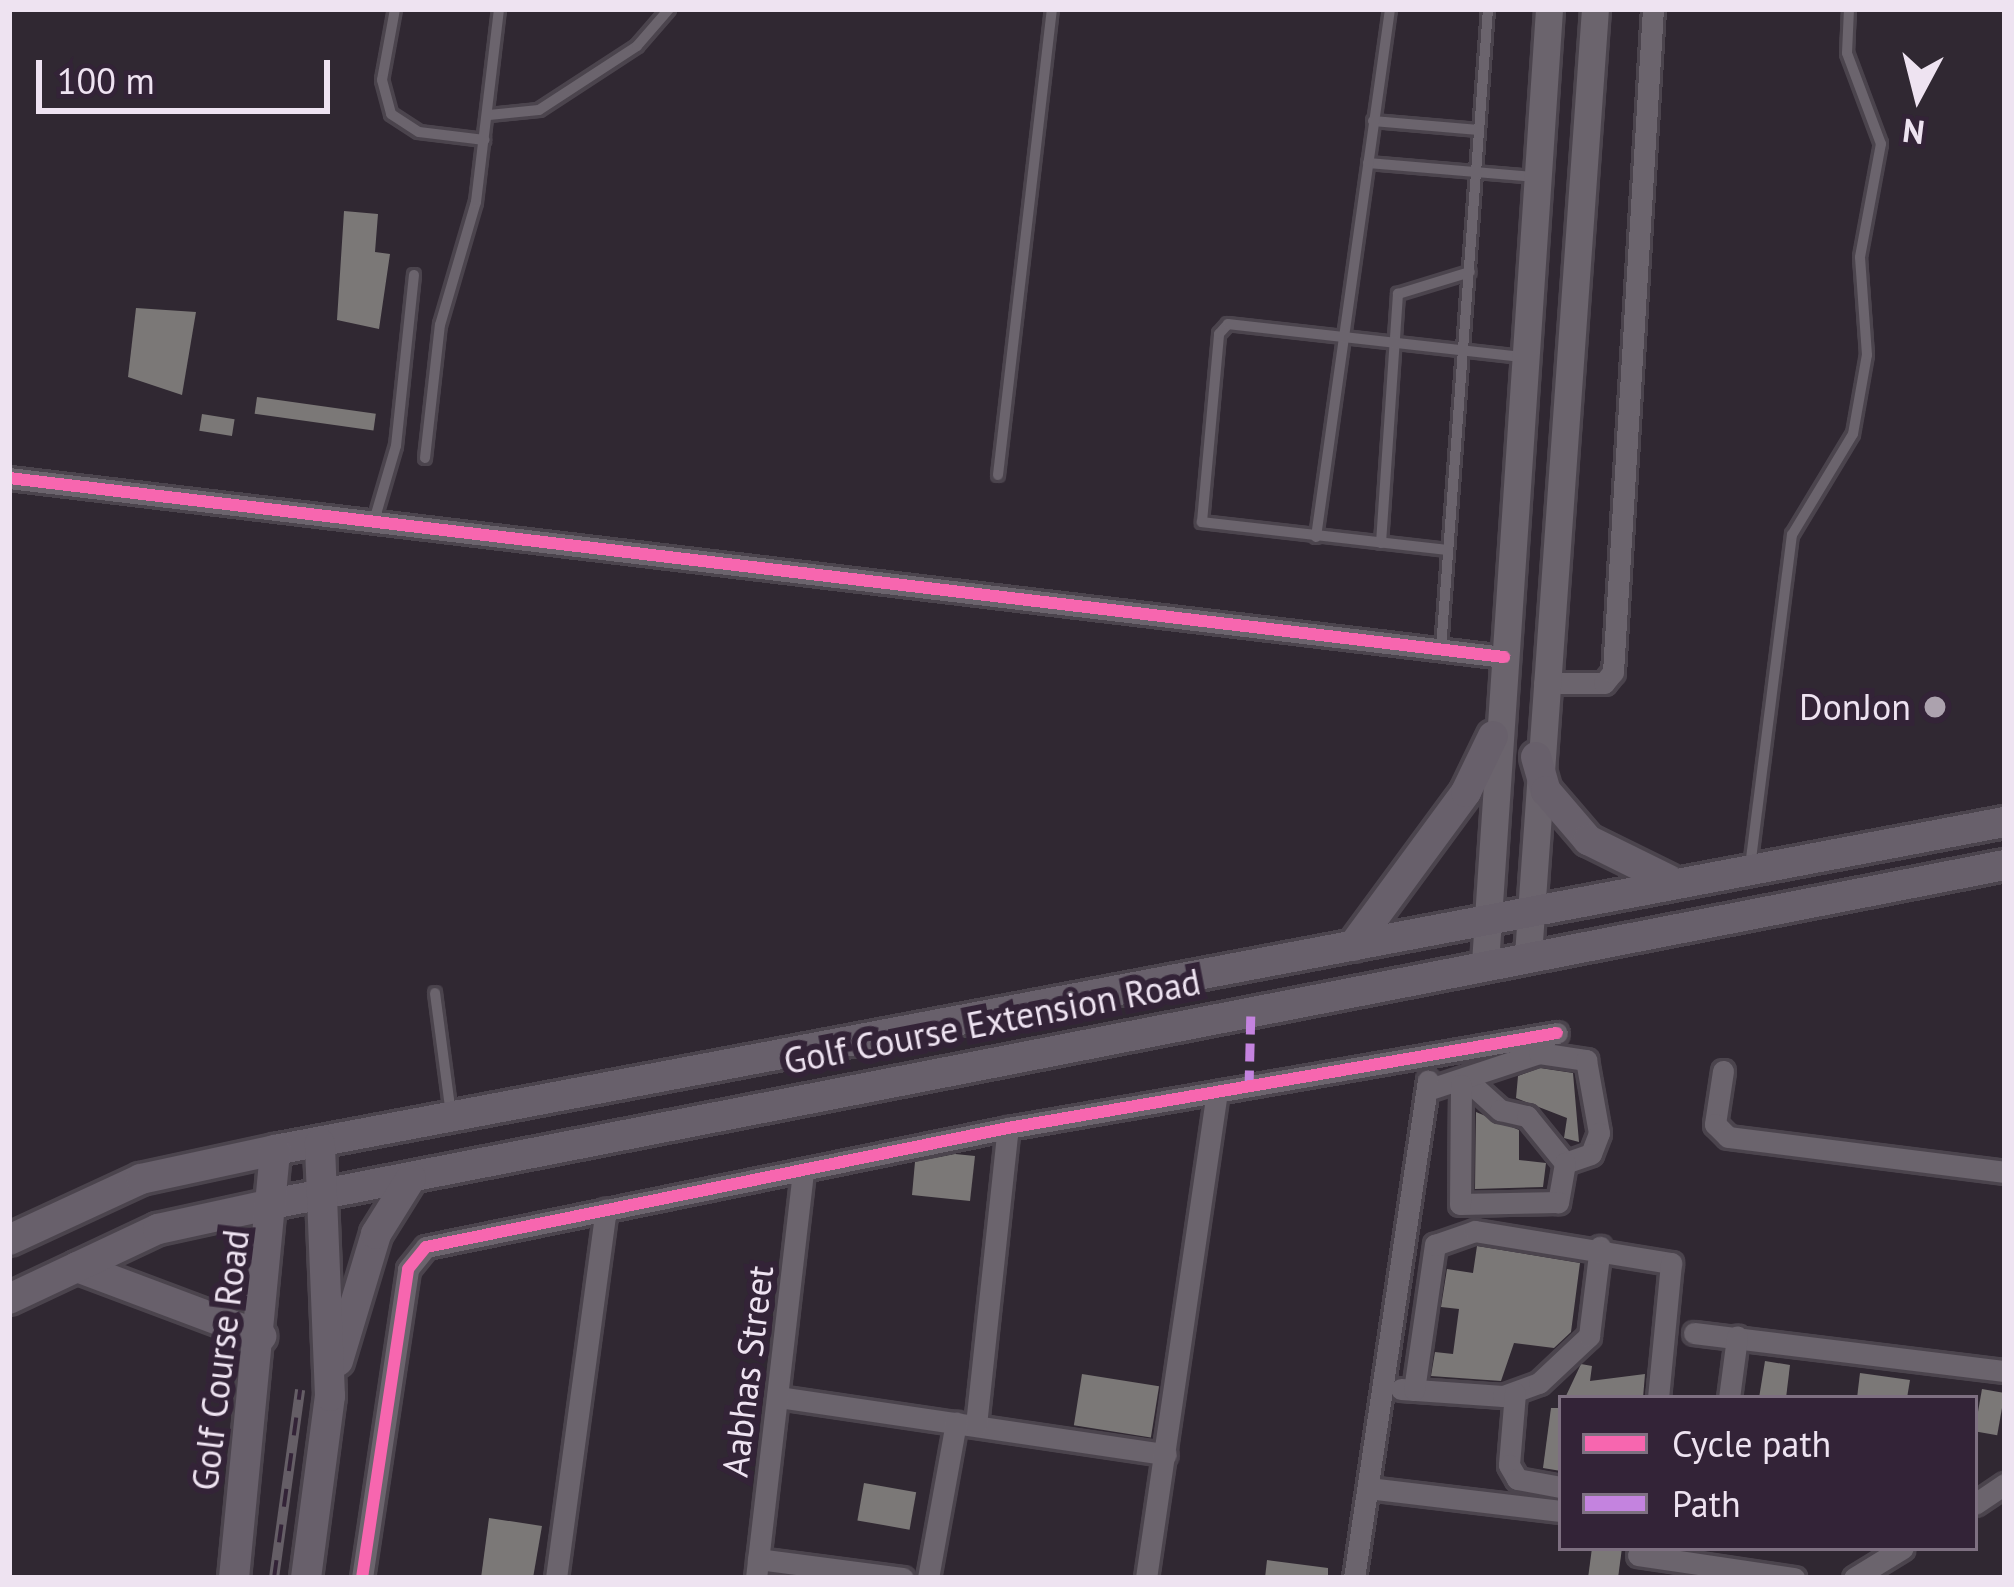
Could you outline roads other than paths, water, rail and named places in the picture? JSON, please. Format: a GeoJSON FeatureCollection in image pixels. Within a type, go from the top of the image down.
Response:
{"type":"FeatureCollection","features":[{"type":"Feature","properties":{"kind":"main road"},"geometry":{"type":"LineString","coordinates":[[1353,946],[1466,792],[1492,736]]}},
{"type":"Feature","properties":{"kind":"main road"},"geometry":{"type":"LineString","coordinates":[[1537,757],[1546,791],[1588,841],[1642,875],[1682,883]]}},
{"type":"Feature","properties":{"kind":"main road","name":"Golf Course Extension Road"},"geometry":{"type":"LineString","coordinates":[[9,1240],[141,1179],[275,1150],[2005,822]]}},
{"type":"Feature","properties":{"kind":"main road","name":"Golf Course Extension Road"},"geometry":{"type":"LineString","coordinates":[[9,1299],[158,1229],[277,1203],[1485,963],[2005,865]]}},
{"type":"Feature","properties":{"kind":"main road"},"geometry":{"type":"LineString","coordinates":[[320,1143],[330,1396]]}},
{"type":"Feature","properties":{"kind":"main road","name":"Golf Course Road"},"geometry":{"type":"LineString","coordinates":[[234,1578],[277,1203],[275,1150]]}},
{"type":"Feature","properties":{"kind":"main road"},"geometry":{"type":"LineString","coordinates":[[306,1578],[330,1396],[356,1288],[411,1178]]}},
{"type":"Feature","properties":{"kind":"main road"},"geometry":{"type":"LineString","coordinates":[[76,1267],[261,1336]]}},
{"type":"Feature","properties":{"kind":"street"},"geometry":{"type":"LineString","coordinates":[[1485,963],[1492,736],[1504,657],[1521,357],[1550,9]]}},
{"type":"Feature","properties":{"kind":"street"},"geometry":{"type":"LineString","coordinates":[[1528,955],[1537,757],[1594,9]]}},
{"type":"Feature","properties":{"kind":"street"},"geometry":{"type":"LineString","coordinates":[[1544,683],[1604,683],[1613,672],[1653,9]]}},
{"type":"Feature","properties":{"kind":"street"},"geometry":{"type":"LineString","coordinates":[[9,478],[1504,657]]}},
{"type":"Feature","properties":{"kind":"street"},"geometry":{"type":"LineString","coordinates":[[1515,479],[1561,482]]}},
{"type":"Feature","properties":{"kind":"street"},"geometry":{"type":"LineString","coordinates":[[362,1578],[411,1258],[606,1209],[1007,1128],[1431,1059],[1557,1033]]}},
{"type":"Feature","properties":{"kind":"street"},"geometry":{"type":"LineString","coordinates":[[1427,1090],[1465,1083],[1539,1053],[1586,1060],[1598,1132],[1591,1154],[1565,1163]]}},
{"type":"Feature","properties":{"kind":"street"},"geometry":{"type":"LineString","coordinates":[[1354,1578],[1431,1059]]}},
{"type":"Feature","properties":{"kind":"street"},"geometry":{"type":"LineString","coordinates":[[1723,1071],[1715,1124],[1728,1137],[2005,1172]]}},
{"type":"Feature","properties":{"kind":"street"},"geometry":{"type":"LineString","coordinates":[[1465,1083],[1500,1110],[1527,1116],[1565,1163],[1558,1202],[1460,1204],[1465,1083]]}},
{"type":"Feature","properties":{"kind":"street"},"geometry":{"type":"LineString","coordinates":[[1146,1578],[1217,1093]]}},
{"type":"Feature","properties":{"kind":"street"},"geometry":{"type":"LineString","coordinates":[[928,1578],[966,1424],[1007,1128]]}},
{"type":"Feature","properties":{"kind":"street","name":"Aabhas Street"},"geometry":{"type":"LineString","coordinates":[[757,1568],[803,1172]]}},
{"type":"Feature","properties":{"kind":"street"},"geometry":{"type":"LineString","coordinates":[[556,1578],[606,1209]]}},
{"type":"Feature","properties":{"kind":"street"},"geometry":{"type":"LineString","coordinates":[[1414,1390],[1436,1245],[1475,1231],[1600,1247],[1671,1263],[1658,1395]]}},
{"type":"Feature","properties":{"kind":"street"},"geometry":{"type":"LineString","coordinates":[[1384,1388],[1515,1393],[1589,1336],[1600,1247]]}},
{"type":"Feature","properties":{"kind":"street"},"geometry":{"type":"LineString","coordinates":[[1694,1333],[2005,1370]]}},
{"type":"Feature","properties":{"kind":"street"},"geometry":{"type":"LineString","coordinates":[[1729,1395],[1737,1337]]}},
{"type":"Feature","properties":{"kind":"street"},"geometry":{"type":"LineString","coordinates":[[1515,1393],[1509,1465],[1517,1479],[1558,1486]]}},
{"type":"Feature","properties":{"kind":"street"},"geometry":{"type":"LineString","coordinates":[[778,1396],[1166,1454]]}},
{"type":"Feature","properties":{"kind":"street"},"geometry":{"type":"LineString","coordinates":[[1978,1502],[2005,1484]]}},
{"type":"Feature","properties":{"kind":"street"},"geometry":{"type":"LineString","coordinates":[[1368,1488],[1558,1511]]}},
{"type":"Feature","properties":{"kind":"street"},"geometry":{"type":"LineString","coordinates":[[1634,1578],[1639,1551],[1706,1556],[1794,1578]]}},
{"type":"Feature","properties":{"kind":"street"},"geometry":{"type":"LineString","coordinates":[[1854,1578],[1898,1551]]}},
{"type":"Feature","properties":{"kind":"street"},"geometry":{"type":"LineString","coordinates":[[757,1568],[903,1578]]}},
{"type":"Feature","properties":{"kind":"lane"},"geometry":{"type":"LineString","coordinates":[[395,9],[382,80],[391,114],[419,132],[485,140]]}},
{"type":"Feature","properties":{"kind":"lane"},"geometry":{"type":"LineString","coordinates":[[424,458],[440,325],[485,140],[499,9]]}},
{"type":"Feature","properties":{"kind":"lane"},"geometry":{"type":"LineString","coordinates":[[489,115],[539,110],[637,46],[669,9]]}},
{"type":"Feature","properties":{"kind":"lane"},"geometry":{"type":"LineString","coordinates":[[998,475],[1052,9]]}},
{"type":"Feature","properties":{"kind":"lane"},"geometry":{"type":"LineString","coordinates":[[1316,536],[1390,9]]}},
{"type":"Feature","properties":{"kind":"lane"},"geometry":{"type":"LineString","coordinates":[[1441,649],[1488,9]]}},
{"type":"Feature","properties":{"kind":"lane"},"geometry":{"type":"LineString","coordinates":[[1750,870],[1792,536],[1852,434],[1867,355],[1860,257],[1881,144],[1846,48],[1849,9]]}},
{"type":"Feature","properties":{"kind":"lane"},"geometry":{"type":"LineString","coordinates":[[1373,122],[1479,130]]}},
{"type":"Feature","properties":{"kind":"lane"},"geometry":{"type":"LineString","coordinates":[[1368,164],[1536,177]]}},
{"type":"Feature","properties":{"kind":"lane"},"geometry":{"type":"LineString","coordinates":[[1382,543],[1400,288],[1470,272]]}},
{"type":"Feature","properties":{"kind":"lane"},"geometry":{"type":"LineString","coordinates":[[374,520],[396,446],[413,275]]}},
{"type":"Feature","properties":{"kind":"lane"},"geometry":{"type":"LineString","coordinates":[[1448,550],[1202,522],[1198,488],[1223,326],[1465,355],[1521,357]]}},
{"type":"Feature","properties":{"kind":"lane"},"geometry":{"type":"LineString","coordinates":[[435,993],[451,1118]]}},
{"type":"Feature","properties":{"kind":"railway"},"geometry":{"type":"LineString","coordinates":[[274,1578],[300,1390]]}},
{"type":"Feature","properties":{"kind":"place","name":"DonJon"},"geometry":{"type":"Point","coordinates":[1935,707]}}]}
